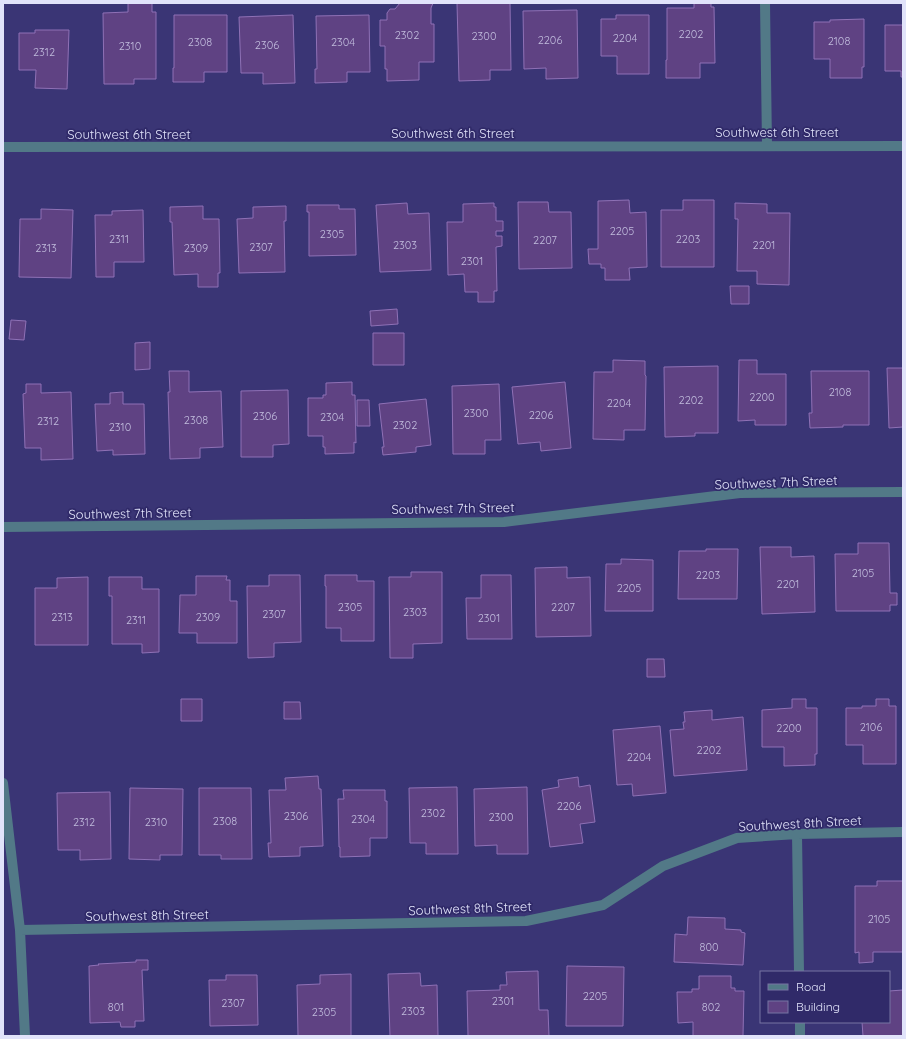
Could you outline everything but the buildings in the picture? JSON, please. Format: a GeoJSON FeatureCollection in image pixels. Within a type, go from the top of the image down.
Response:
{"type":"FeatureCollection","features":[{"type":"Feature","properties":{"kind":"street"},"geometry":{"type":"LineString","coordinates":[[765,3],[767,145]]}},
{"type":"Feature","properties":{"kind":"street","name":"Southwest 6th Street"},"geometry":{"type":"LineString","coordinates":[[3,148],[767,145],[903,146]]}},
{"type":"Feature","properties":{"kind":"street","name":"Southwest 7th Street"},"geometry":{"type":"LineString","coordinates":[[3,527],[504,522],[740,493],[903,492]]}},
{"type":"Feature","properties":{"kind":"street"},"geometry":{"type":"LineString","coordinates":[[3,783],[20,930],[25,1036]]}},
{"type":"Feature","properties":{"kind":"street","name":"Southwest 8th Street"},"geometry":{"type":"LineString","coordinates":[[20,930],[526,921],[603,905],[663,866],[737,838],[797,834],[903,832]]}},
{"type":"Feature","properties":{"kind":"street"},"geometry":{"type":"LineString","coordinates":[[797,834],[799,971]]}},
{"type":"Feature","properties":{"kind":"street"},"geometry":{"type":"LineString","coordinates":[[800,1023],[800,1036]]}}]}
